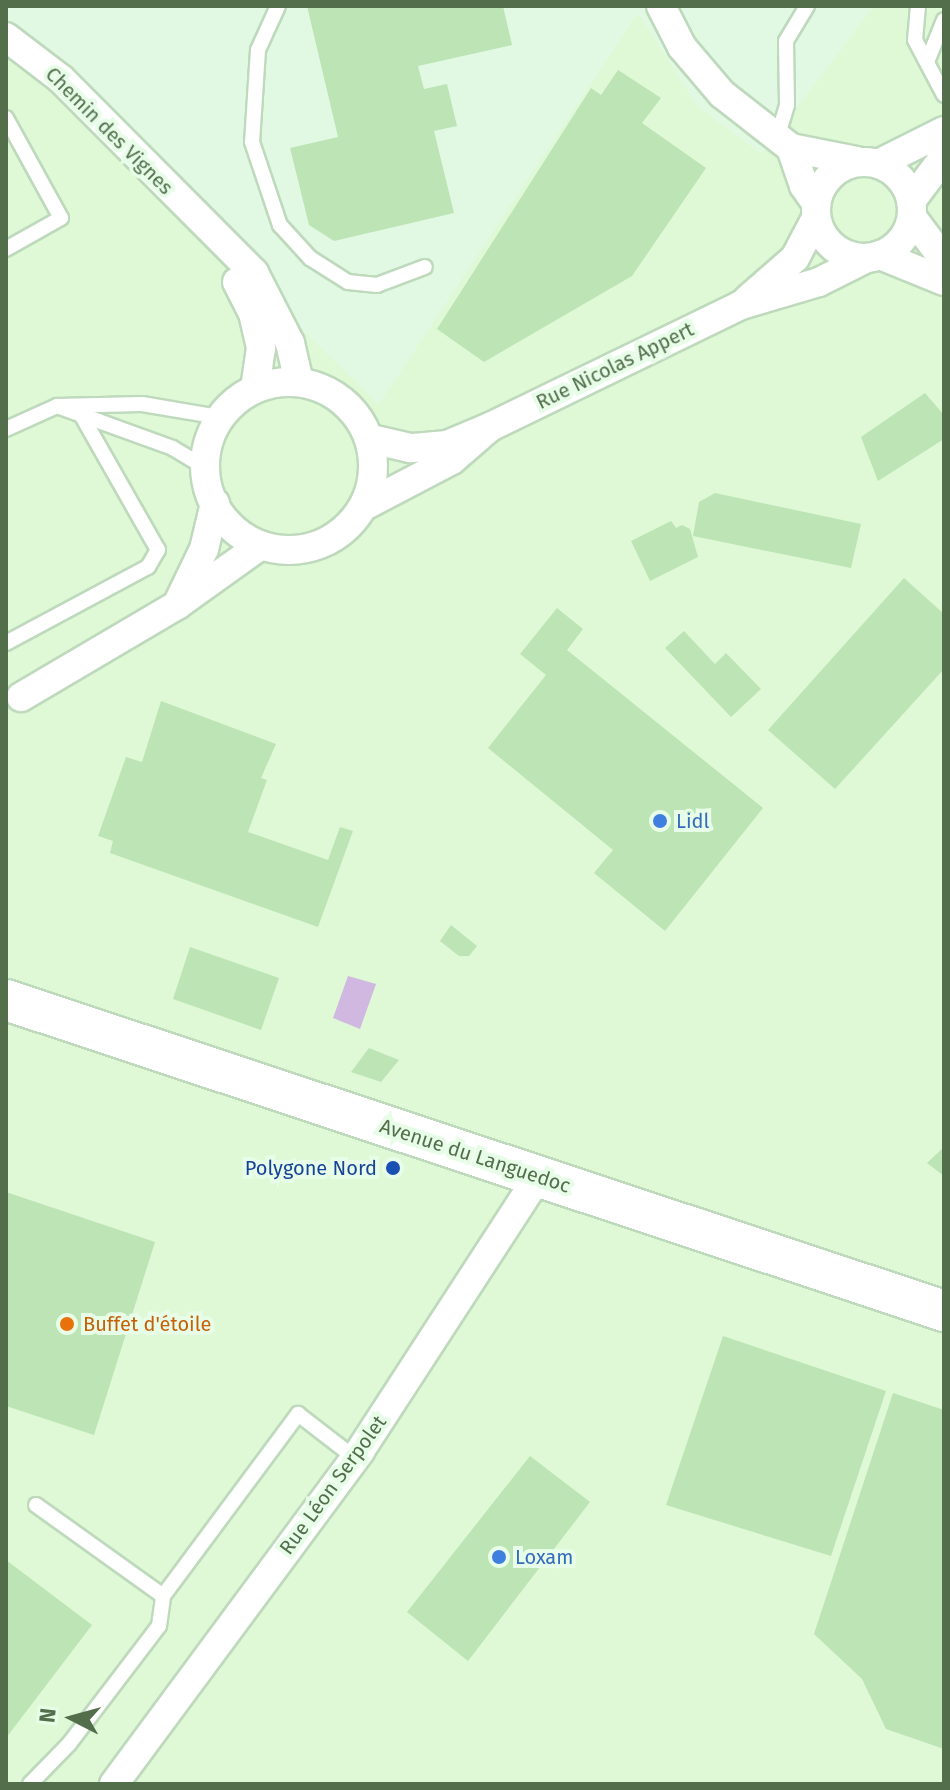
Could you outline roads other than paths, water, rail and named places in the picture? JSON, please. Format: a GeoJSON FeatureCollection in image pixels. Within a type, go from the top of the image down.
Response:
{"type":"FeatureCollection","features":[{"type":"Feature","properties":{"kind":"main road","name":"Avenue du Languedoc"},"geometry":{"type":"LineString","coordinates":[[6,1000],[944,1311]]}},
{"type":"Feature","properties":{"kind":"street"},"geometry":{"type":"LineString","coordinates":[[661,6],[682,47],[722,94],[784,143],[868,162],[902,179],[912,209],[944,260]]}},
{"type":"Feature","properties":{"kind":"street","name":"Chemin des Vignes"},"geometry":{"type":"LineString","coordinates":[[6,37],[61,79],[207,230],[254,273],[290,343],[299,381]]}},
{"type":"Feature","properties":{"kind":"street"},"geometry":{"type":"LineString","coordinates":[[816,210],[829,175],[944,131]]}},
{"type":"Feature","properties":{"kind":"street"},"geometry":{"type":"LineString","coordinates":[[784,143],[828,243],[840,252],[873,257],[944,281]]}},
{"type":"Feature","properties":{"kind":"street"},"geometry":{"type":"LineString","coordinates":[[873,257],[904,237],[912,209],[944,157]]}},
{"type":"Feature","properties":{"kind":"street","name":"Rue Nicolas Appert"},"geometry":{"type":"LineString","coordinates":[[741,305],[795,258],[816,210]]}},
{"type":"Feature","properties":{"kind":"street","name":"Chemin des Vignes"},"geometry":{"type":"LineString","coordinates":[[207,230],[253,313],[261,348],[255,388]]}},
{"type":"Feature","properties":{"kind":"street","name":"Rue Nicolas Appert"},"geometry":{"type":"LineString","coordinates":[[371,439],[410,448],[447,445],[741,305],[819,282],[873,257]]}},
{"type":"Feature","properties":{"kind":"street"},"geometry":{"type":"LineString","coordinates":[[299,381],[330,391],[356,412],[371,439],[374,475],[364,506],[343,532],[314,548],[281,551],[261,545],[224,519],[215,503],[206,468],[220,417],[255,388],[299,381]]}},
{"type":"Feature","properties":{"kind":"street","name":"Rue Nicolas Appert"},"geometry":{"type":"LineString","coordinates":[[364,506],[452,460],[490,427]]}},
{"type":"Feature","properties":{"kind":"street"},"geometry":{"type":"LineString","coordinates":[[177,605],[204,549],[215,503]]}},
{"type":"Feature","properties":{"kind":"street"},"geometry":{"type":"LineString","coordinates":[[11,704],[177,605],[261,545]]}},
{"type":"Feature","properties":{"kind":"street","name":"Rue Léon Serpolet"},"geometry":{"type":"LineString","coordinates":[[114,1784],[355,1458],[538,1177]]}},
{"type":"Feature","properties":{"kind":"lane"},"geometry":{"type":"LineString","coordinates":[[278,6],[258,50],[252,142],[280,225],[310,258],[348,282],[377,285],[425,267]]}},
{"type":"Feature","properties":{"kind":"lane"},"geometry":{"type":"LineString","coordinates":[[784,143],[786,41],[807,6]]}},
{"type":"Feature","properties":{"kind":"lane"},"geometry":{"type":"LineString","coordinates":[[918,6],[915,40],[944,95]]}},
{"type":"Feature","properties":{"kind":"lane"},"geometry":{"type":"LineString","coordinates":[[927,62],[944,20]]}},
{"type":"Feature","properties":{"kind":"lane"},"geometry":{"type":"LineString","coordinates":[[6,118],[61,218],[6,249]]}},
{"type":"Feature","properties":{"kind":"lane"},"geometry":{"type":"LineString","coordinates":[[6,429],[57,406],[142,404],[220,417]]}},
{"type":"Feature","properties":{"kind":"lane"},"geometry":{"type":"LineString","coordinates":[[57,406],[83,418],[173,448],[206,468]]}},
{"type":"Feature","properties":{"kind":"lane"},"geometry":{"type":"LineString","coordinates":[[6,643],[148,567],[158,550],[83,418]]}},
{"type":"Feature","properties":{"kind":"lane"},"geometry":{"type":"LineString","coordinates":[[30,1784],[69,1744],[159,1626],[163,1596],[298,1414],[355,1458]]}},
{"type":"Feature","properties":{"kind":"lane"},"geometry":{"type":"LineString","coordinates":[[36,1505],[163,1596]]}},
{"type":"Feature","properties":{"kind":"place","name":"Lidl"},"geometry":{"type":"Point","coordinates":[660,821]}},
{"type":"Feature","properties":{"kind":"place","name":"Polygone Nord"},"geometry":{"type":"Point","coordinates":[393,1168]}},
{"type":"Feature","properties":{"kind":"place","name":"Buffet d'étoile"},"geometry":{"type":"Point","coordinates":[67,1324]}},
{"type":"Feature","properties":{"kind":"place","name":"Loxam"},"geometry":{"type":"Point","coordinates":[499,1557]}}]}
